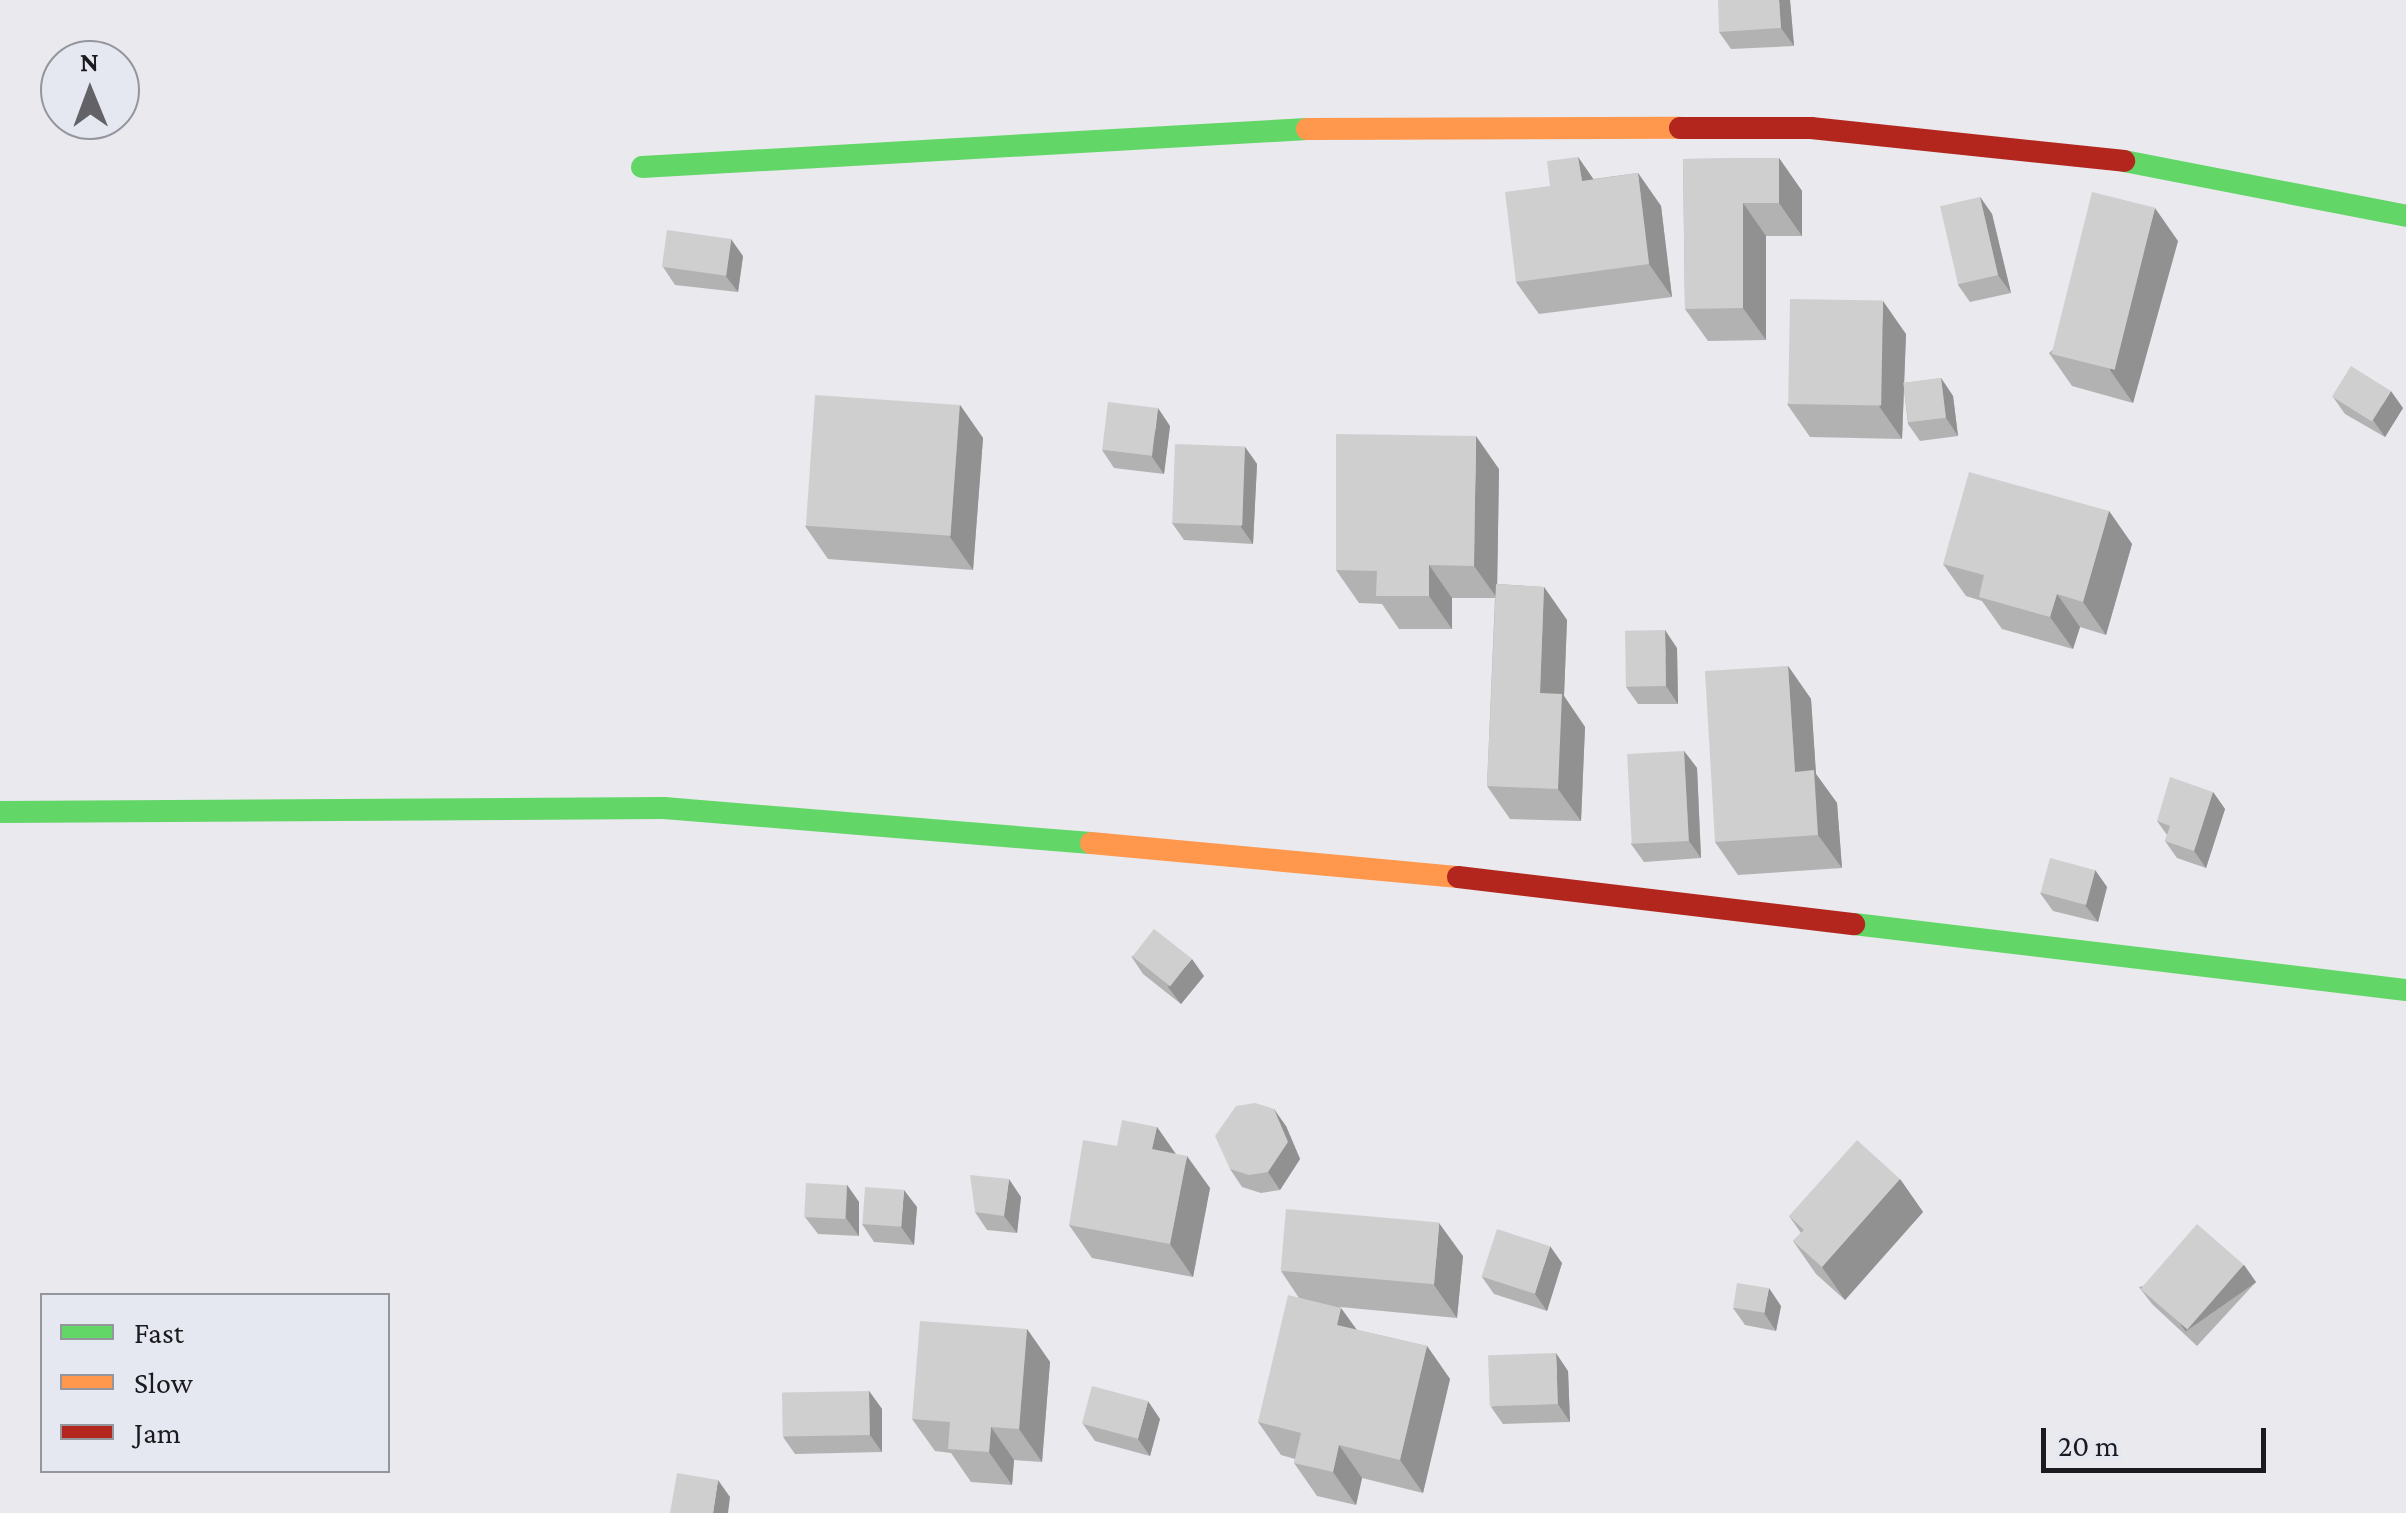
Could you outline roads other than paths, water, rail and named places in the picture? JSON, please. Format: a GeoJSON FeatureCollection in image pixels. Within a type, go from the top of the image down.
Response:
{"type":"FeatureCollection","features":[{"type":"Feature","properties":{"kind":"street"},"geometry":{"type":"LineString","coordinates":[[642,167],[1255,128],[1811,128],[2063,150],[2406,216]]}},
{"type":"Feature","properties":{"kind":"street"},"geometry":{"type":"LineString","coordinates":[[0,812],[664,808],[1369,866],[2406,990]]}}]}
